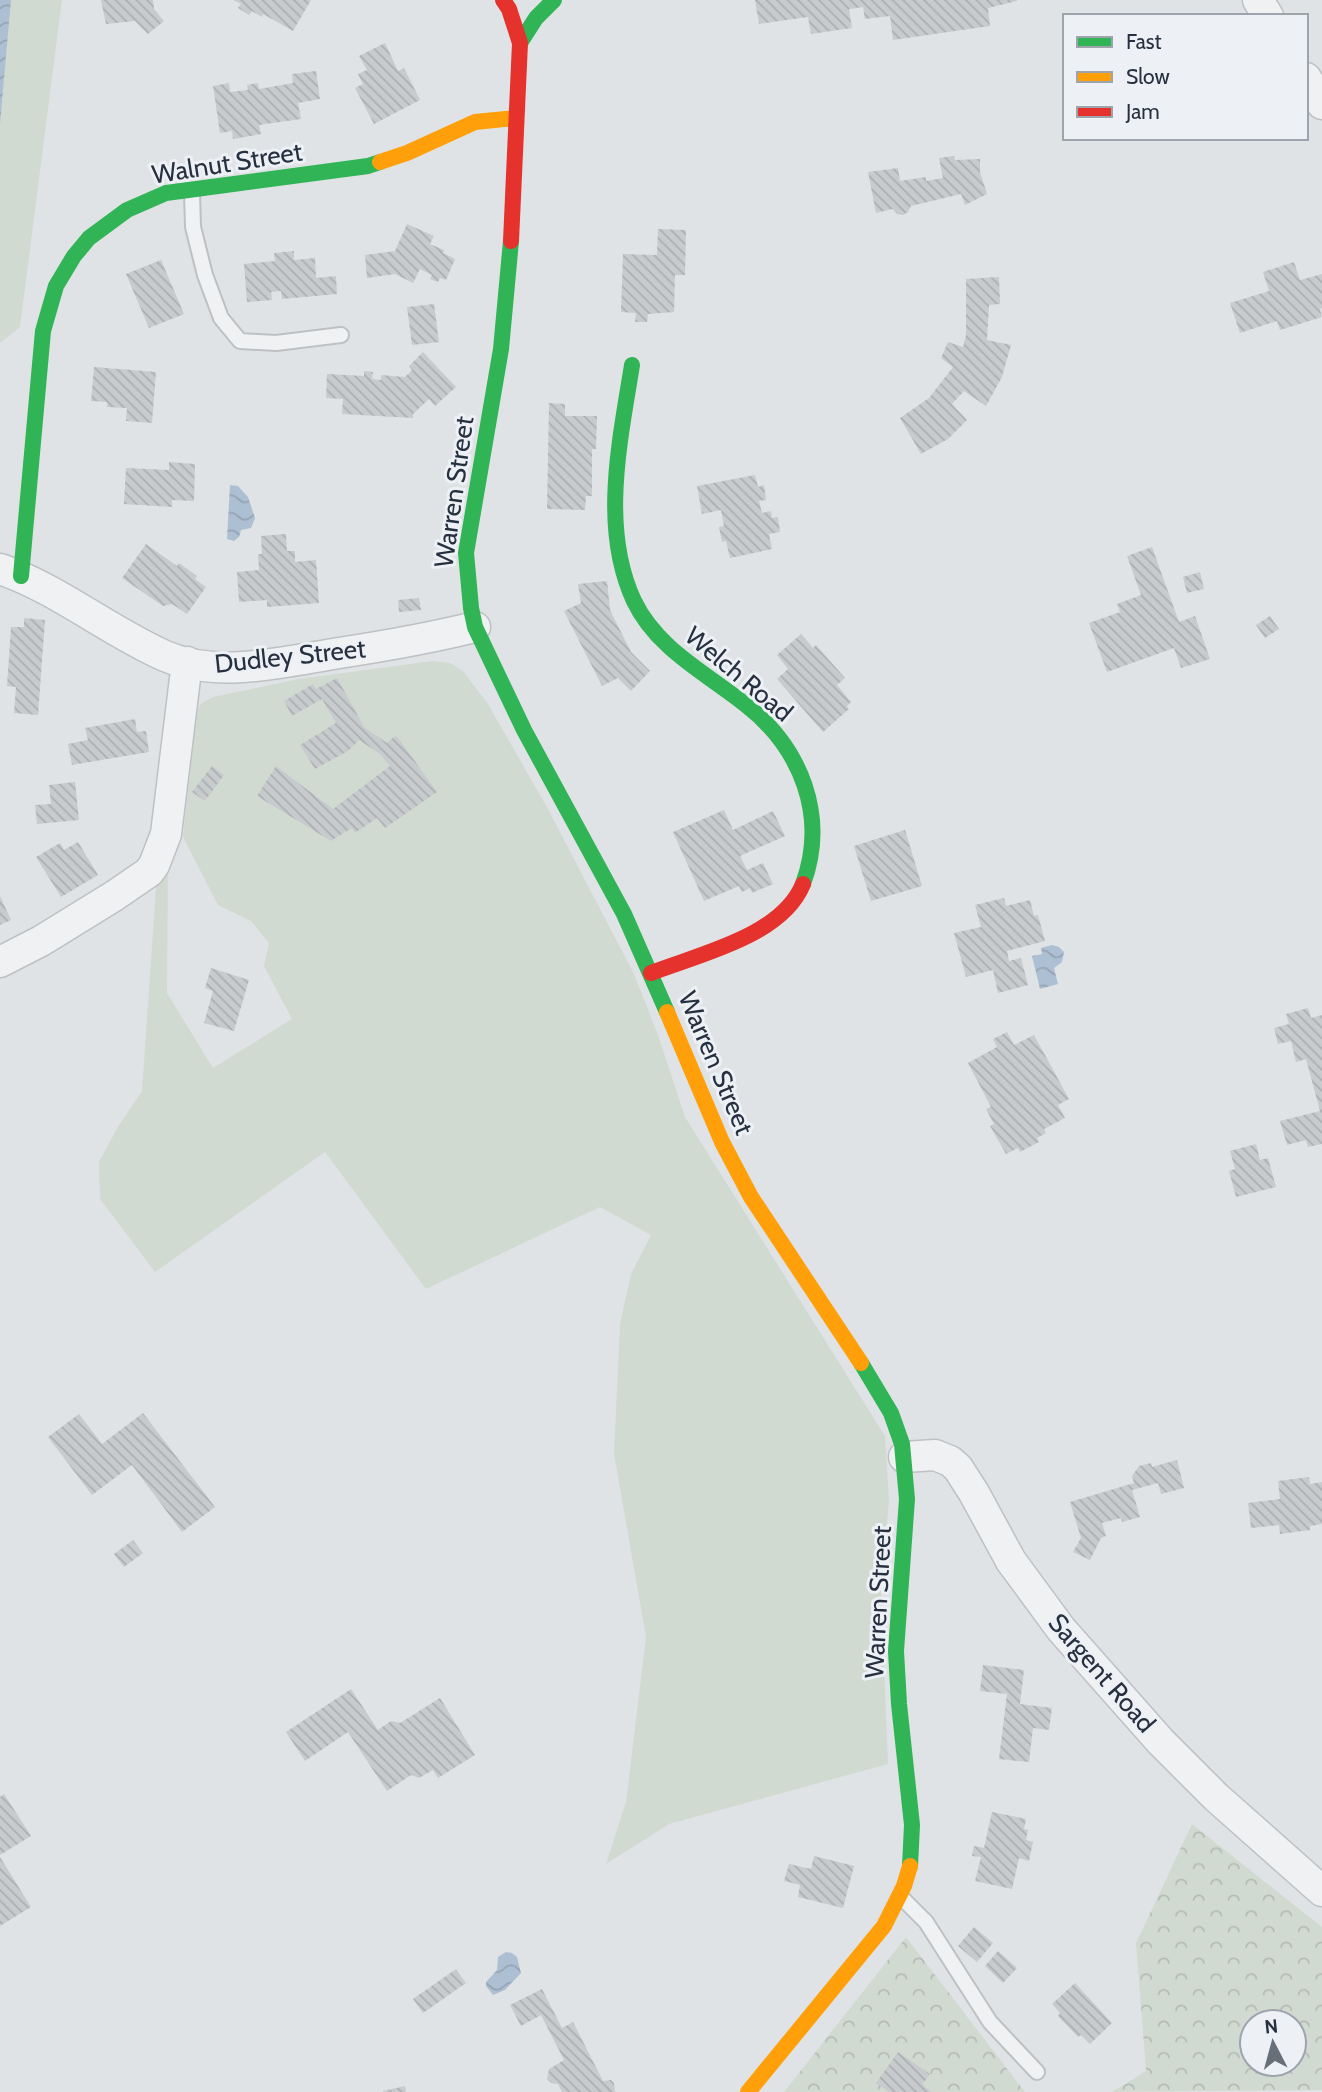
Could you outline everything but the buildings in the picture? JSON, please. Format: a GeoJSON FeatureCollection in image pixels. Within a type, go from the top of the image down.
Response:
{"type":"FeatureCollection","features":[{"type":"Feature","properties":{"kind":"street","name":"Warren Street"},"geometry":{"type":"LineString","coordinates":[[503,0],[509,9],[520,43],[512,235],[506,309],[466,552],[467,593],[475,627],[524,730],[624,915],[652,973],[722,1142],[765,1219],[871,1378],[896,1424],[904,1457],[906,1528],[896,1651],[912,1846],[907,1877],[884,1926],[748,2092]]}},
{"type":"Feature","properties":{"kind":"street"},"geometry":{"type":"LineString","coordinates":[[520,43],[537,18],[554,0]]}},
{"type":"Feature","properties":{"kind":"street"},"geometry":{"type":"LineString","coordinates":[[1308,81],[1322,104]]}},
{"type":"Feature","properties":{"kind":"street","name":"Walnut Street"},"geometry":{"type":"LineString","coordinates":[[10,572],[43,331],[56,286],[74,256],[106,223],[154,197],[193,188],[368,166],[407,153],[480,121],[516,118]]}},
{"type":"Feature","properties":{"kind":"street","name":"Welch Road"},"geometry":{"type":"LineString","coordinates":[[632,365],[618,460],[616,519],[623,568],[633,598],[647,622],[670,649],[696,671],[750,708],[789,750],[808,786],[815,827],[813,853],[807,874],[795,901],[783,914],[759,929],[652,973]]}},
{"type":"Feature","properties":{"kind":"street","name":"Dudley Street"},"geometry":{"type":"LineString","coordinates":[[10,572],[166,656],[223,667],[253,666],[425,639],[475,627]]}},
{"type":"Feature","properties":{"kind":"street"},"geometry":{"type":"LineString","coordinates":[[0,962],[41,941],[114,896],[155,865],[166,834],[187,662]]}},
{"type":"Feature","properties":{"kind":"street","name":"Sargent Road"},"geometry":{"type":"LineString","coordinates":[[904,1457],[935,1455],[950,1461],[958,1468],[1011,1560],[1061,1629],[1161,1742],[1216,1797],[1322,1891]]}},
{"type":"Feature","properties":{"kind":"lane"},"geometry":{"type":"LineString","coordinates":[[193,188],[193,227],[205,275],[221,318],[240,341],[276,343],[341,335]]}},
{"type":"Feature","properties":{"kind":"lane"},"geometry":{"type":"LineString","coordinates":[[900,1896],[926,1922],[990,2022],[1037,2072]]}},
{"type":"Feature","properties":{"kind":"green space"},"geometry":{"type":"Polygon","coordinates":[[[0,0],[62,0],[20,327],[0,343],[0,0]]]}},
{"type":"Feature","properties":{"kind":"green space"},"geometry":{"type":"Polygon","coordinates":[[[433,661],[450,663],[463,671],[488,704],[548,809],[634,974],[658,1035],[685,1117],[885,1436],[889,1500],[881,1592],[888,1764],[669,1824],[606,1864],[626,1802],[646,1637],[614,1454],[620,1324],[631,1274],[651,1235],[600,1207],[426,1289],[325,1152],[155,1272],[100,1199],[99,1162],[142,1091],[157,873],[168,858],[167,993],[213,1068],[292,1019],[264,966],[269,943],[251,921],[218,905],[183,837],[196,714],[200,704],[213,697],[299,679],[433,661]]]}},
{"type":"Feature","properties":{"kind":"green space"},"geometry":{"type":"Polygon","coordinates":[[[1192,1824],[1322,1927],[1322,2090],[1112,2092],[1146,2071],[1136,1943],[1192,1824]]]}},
{"type":"Feature","properties":{"kind":"green space"},"geometry":{"type":"Polygon","coordinates":[[[906,1937],[1025,2092],[784,2092],[906,1937]]]}},
{"type":"Feature","properties":{"kind":"water"},"geometry":{"type":"Polygon","coordinates":[[[0,0],[11,0],[0,124],[0,0]]]}},
{"type":"Feature","properties":{"kind":"water"},"geometry":{"type":"Polygon","coordinates":[[[230,485],[238,486],[248,497],[255,518],[251,528],[241,530],[234,541],[227,539],[230,485]]]}},
{"type":"Feature","properties":{"kind":"water"},"geometry":{"type":"Polygon","coordinates":[[[1052,945],[1064,952],[1062,962],[1054,968],[1058,984],[1040,989],[1032,956],[1042,954],[1041,948],[1052,945]]]}},
{"type":"Feature","properties":{"kind":"water"},"geometry":{"type":"Polygon","coordinates":[[[506,1952],[517,1957],[521,1973],[505,1990],[493,1995],[486,1982],[497,1970],[498,1957],[506,1952]]]}},
{"type":"Feature","properties":{"kind":"traffic: fast"},"geometry":{"type":"LineString","coordinates":[[520,43],[536,18],[554,0]]}},
{"type":"Feature","properties":{"kind":"traffic: fast"},"geometry":{"type":"LineString","coordinates":[[21,576],[43,331],[56,286],[74,256],[89,238],[127,210],[166,193],[368,166],[380,162]]}},
{"type":"Feature","properties":{"kind":"traffic: fast"},"geometry":{"type":"LineString","coordinates":[[511,241],[501,349],[466,553],[471,608],[475,627],[524,730],[624,914],[667,1012]]}},
{"type":"Feature","properties":{"kind":"traffic: fast"},"geometry":{"type":"LineString","coordinates":[[632,365],[616,484],[615,514],[624,573],[634,601],[656,633],[669,647],[765,722],[795,763],[810,809],[812,833],[810,859],[803,884]]}},
{"type":"Feature","properties":{"kind":"traffic: fast"},"geometry":{"type":"LineString","coordinates":[[861,1363],[891,1413],[902,1444],[907,1499],[896,1651],[912,1825],[910,1866]]}},
{"type":"Feature","properties":{"kind":"traffic: slow"},"geometry":{"type":"LineString","coordinates":[[380,162],[407,153],[475,122],[516,118]]}},
{"type":"Feature","properties":{"kind":"traffic: slow"},"geometry":{"type":"LineString","coordinates":[[667,1012],[722,1142],[751,1197],[861,1363]]}},
{"type":"Feature","properties":{"kind":"traffic: slow"},"geometry":{"type":"LineString","coordinates":[[748,2092],[884,1926],[904,1886],[910,1866]]}},
{"type":"Feature","properties":{"kind":"traffic: jam"},"geometry":{"type":"LineString","coordinates":[[503,0],[509,9],[520,43],[511,241]]}},
{"type":"Feature","properties":{"kind":"traffic: jam"},"geometry":{"type":"LineString","coordinates":[[651,973],[715,950],[759,930],[792,902],[803,884]]}}]}
